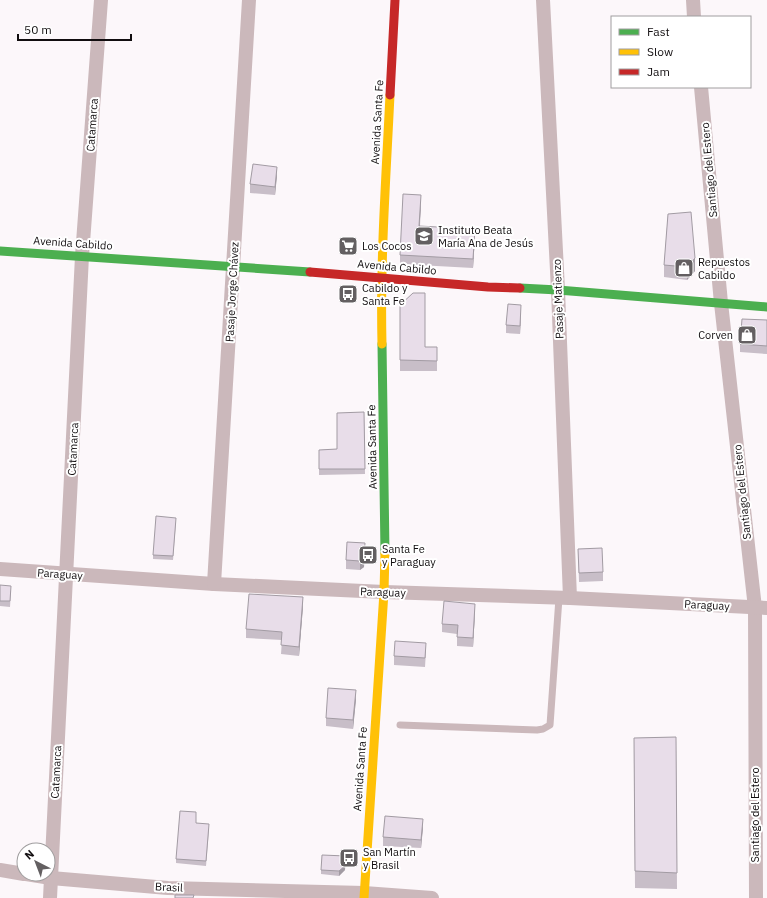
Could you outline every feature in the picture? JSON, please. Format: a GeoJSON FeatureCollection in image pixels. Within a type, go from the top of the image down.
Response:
{"type":"FeatureCollection","features":[{"type":"Feature","properties":{"kind":"street","name":"Catamarca"},"geometry":{"type":"LineString","coordinates":[[53,842],[82,256],[101,0]]}},
{"type":"Feature","properties":{"kind":"street","name":"Pasaje Jorge Chávez"},"geometry":{"type":"LineString","coordinates":[[214,584],[249,0]]}},
{"type":"Feature","properties":{"kind":"street","name":"Avenida Santa Fe"},"geometry":{"type":"LineString","coordinates":[[364,896],[384,592],[383,246],[395,0]]}},
{"type":"Feature","properties":{"kind":"street","name":"Pasaje Matienzo"},"geometry":{"type":"LineString","coordinates":[[543,0],[558,290],[565,598]]}},
{"type":"Feature","properties":{"kind":"street"},"geometry":{"type":"LineString","coordinates":[[693,0],[694,16]]}},
{"type":"Feature","properties":{"kind":"street","name":"Santiago del Estero"},"geometry":{"type":"LineString","coordinates":[[701,88],[721,303],[761,608],[756,898]]}},
{"type":"Feature","properties":{"kind":"street","name":"Avenida Cabildo"},"geometry":{"type":"LineString","coordinates":[[0,251],[234,267],[488,287],[558,290],[767,307]]}},
{"type":"Feature","properties":{"kind":"street","name":"Paraguay"},"geometry":{"type":"LineString","coordinates":[[0,569],[214,584],[384,592],[565,598],[761,608]]}},
{"type":"Feature","properties":{"kind":"street","name":"Brasil"},"geometry":{"type":"LineString","coordinates":[[0,870],[16,873]]}},
{"type":"Feature","properties":{"kind":"street","name":"Brasil"},"geometry":{"type":"LineString","coordinates":[[56,879],[168,893],[432,898]]}},
{"type":"Feature","properties":{"kind":"street","name":"Catamarca"},"geometry":{"type":"LineString","coordinates":[[50,898],[51,882]]}},
{"type":"Feature","properties":{"kind":"lane"},"geometry":{"type":"LineString","coordinates":[[400,725],[537,730],[543,729],[550,725],[565,598]]}},
{"type":"Feature","properties":{"kind":"building"},"geometry":{"type":"Polygon","coordinates":[[[253,164],[277,167],[275,187],[250,184],[253,164]]]}},
{"type":"Feature","properties":{"kind":"building","name":"Instituto Beata María Ana de Jesús"},"geometry":{"type":"Polygon","coordinates":[[[403,194],[421,195],[419,226],[475,229],[473,259],[400,255],[403,194]]]}},
{"type":"Feature","properties":{"kind":"building"},"geometry":{"type":"Polygon","coordinates":[[[691,212],[695,258],[687,267],[664,265],[668,214],[691,212]]]}},
{"type":"Feature","properties":{"kind":"building"},"geometry":{"type":"Polygon","coordinates":[[[413,293],[425,293],[425,347],[437,347],[437,361],[400,360],[400,305],[413,293]]]}},
{"type":"Feature","properties":{"kind":"building"},"geometry":{"type":"Polygon","coordinates":[[[508,304],[521,305],[520,326],[506,325],[508,304]]]}},
{"type":"Feature","properties":{"kind":"building"},"geometry":{"type":"Polygon","coordinates":[[[742,319],[767,320],[767,346],[740,344],[742,319]]]}},
{"type":"Feature","properties":{"kind":"building"},"geometry":{"type":"Polygon","coordinates":[[[364,412],[365,469],[319,469],[319,450],[337,449],[337,413],[364,412]]]}},
{"type":"Feature","properties":{"kind":"building"},"geometry":{"type":"Polygon","coordinates":[[[156,516],[176,518],[173,556],[153,555],[156,516]]]}},
{"type":"Feature","properties":{"kind":"building"},"geometry":{"type":"Polygon","coordinates":[[[347,542],[365,543],[364,558],[360,561],[346,560],[347,542]]]}},
{"type":"Feature","properties":{"kind":"building"},"geometry":{"type":"Polygon","coordinates":[[[602,548],[603,572],[579,573],[578,549],[602,548]]]}},
{"type":"Feature","properties":{"kind":"building"},"geometry":{"type":"Polygon","coordinates":[[[0,585],[11,586],[10,601],[0,601],[0,585]]]}},
{"type":"Feature","properties":{"kind":"building"},"geometry":{"type":"Polygon","coordinates":[[[249,594],[303,597],[299,647],[281,645],[282,632],[246,629],[249,594]]]}},
{"type":"Feature","properties":{"kind":"building"},"geometry":{"type":"Polygon","coordinates":[[[444,601],[475,604],[473,638],[457,637],[458,625],[442,624],[444,601]]]}},
{"type":"Feature","properties":{"kind":"building"},"geometry":{"type":"Polygon","coordinates":[[[395,641],[426,643],[425,658],[394,656],[395,641]]]}},
{"type":"Feature","properties":{"kind":"building"},"geometry":{"type":"Polygon","coordinates":[[[328,688],[356,690],[353,720],[326,718],[328,688]]]}},
{"type":"Feature","properties":{"kind":"building"},"geometry":{"type":"Polygon","coordinates":[[[676,737],[677,873],[635,871],[634,738],[676,737]]]}},
{"type":"Feature","properties":{"kind":"building"},"geometry":{"type":"Polygon","coordinates":[[[180,811],[196,812],[196,823],[209,824],[206,861],[176,859],[180,811]]]}},
{"type":"Feature","properties":{"kind":"building"},"geometry":{"type":"Polygon","coordinates":[[[385,816],[423,819],[421,840],[383,837],[385,816]]]}},
{"type":"Feature","properties":{"kind":"building"},"geometry":{"type":"Polygon","coordinates":[[[322,855],[346,856],[345,866],[339,871],[321,870],[322,855]]]}},
{"type":"Feature","properties":{"kind":"building"},"geometry":{"type":"Polygon","coordinates":[[[175,895],[194,895],[193,898],[175,898],[175,895]]]}},
{"type":"Feature","properties":{"kind":"traffic: fast"},"geometry":{"type":"LineString","coordinates":[[0,251],[310,272]]}},
{"type":"Feature","properties":{"kind":"traffic: fast"},"geometry":{"type":"LineString","coordinates":[[520,288],[767,307]]}},
{"type":"Feature","properties":{"kind":"traffic: fast"},"geometry":{"type":"LineString","coordinates":[[382,344],[385,553]]}},
{"type":"Feature","properties":{"kind":"traffic: slow"},"geometry":{"type":"LineString","coordinates":[[382,344],[385,188],[390,95]]}},
{"type":"Feature","properties":{"kind":"traffic: slow"},"geometry":{"type":"LineString","coordinates":[[364,898],[384,592],[385,553]]}},
{"type":"Feature","properties":{"kind":"traffic: jam"},"geometry":{"type":"LineString","coordinates":[[390,95],[395,0]]}},
{"type":"Feature","properties":{"kind":"traffic: jam"},"geometry":{"type":"LineString","coordinates":[[310,272],[488,287],[520,288]]}},
{"type":"Feature","properties":{"kind":"place","name":"Instituto Beata María Ana de Jesús"},"geometry":{"type":"Point","coordinates":[424,236]}},
{"type":"Feature","properties":{"kind":"place","name":"Los Cocos"},"geometry":{"type":"Point","coordinates":[348,246]}},
{"type":"Feature","properties":{"kind":"place","name":"Repuestos Cabildo"},"geometry":{"type":"Point","coordinates":[684,268]}},
{"type":"Feature","properties":{"kind":"place","name":"Cabildo y Santa Fe"},"geometry":{"type":"Point","coordinates":[348,294]}},
{"type":"Feature","properties":{"kind":"place","name":"Corven"},"geometry":{"type":"Point","coordinates":[747,335]}},
{"type":"Feature","properties":{"kind":"place","name":"Santa Fe y Paraguay"},"geometry":{"type":"Point","coordinates":[368,555]}},
{"type":"Feature","properties":{"kind":"place","name":"San Martín y Brasil"},"geometry":{"type":"Point","coordinates":[349,858]}}]}
